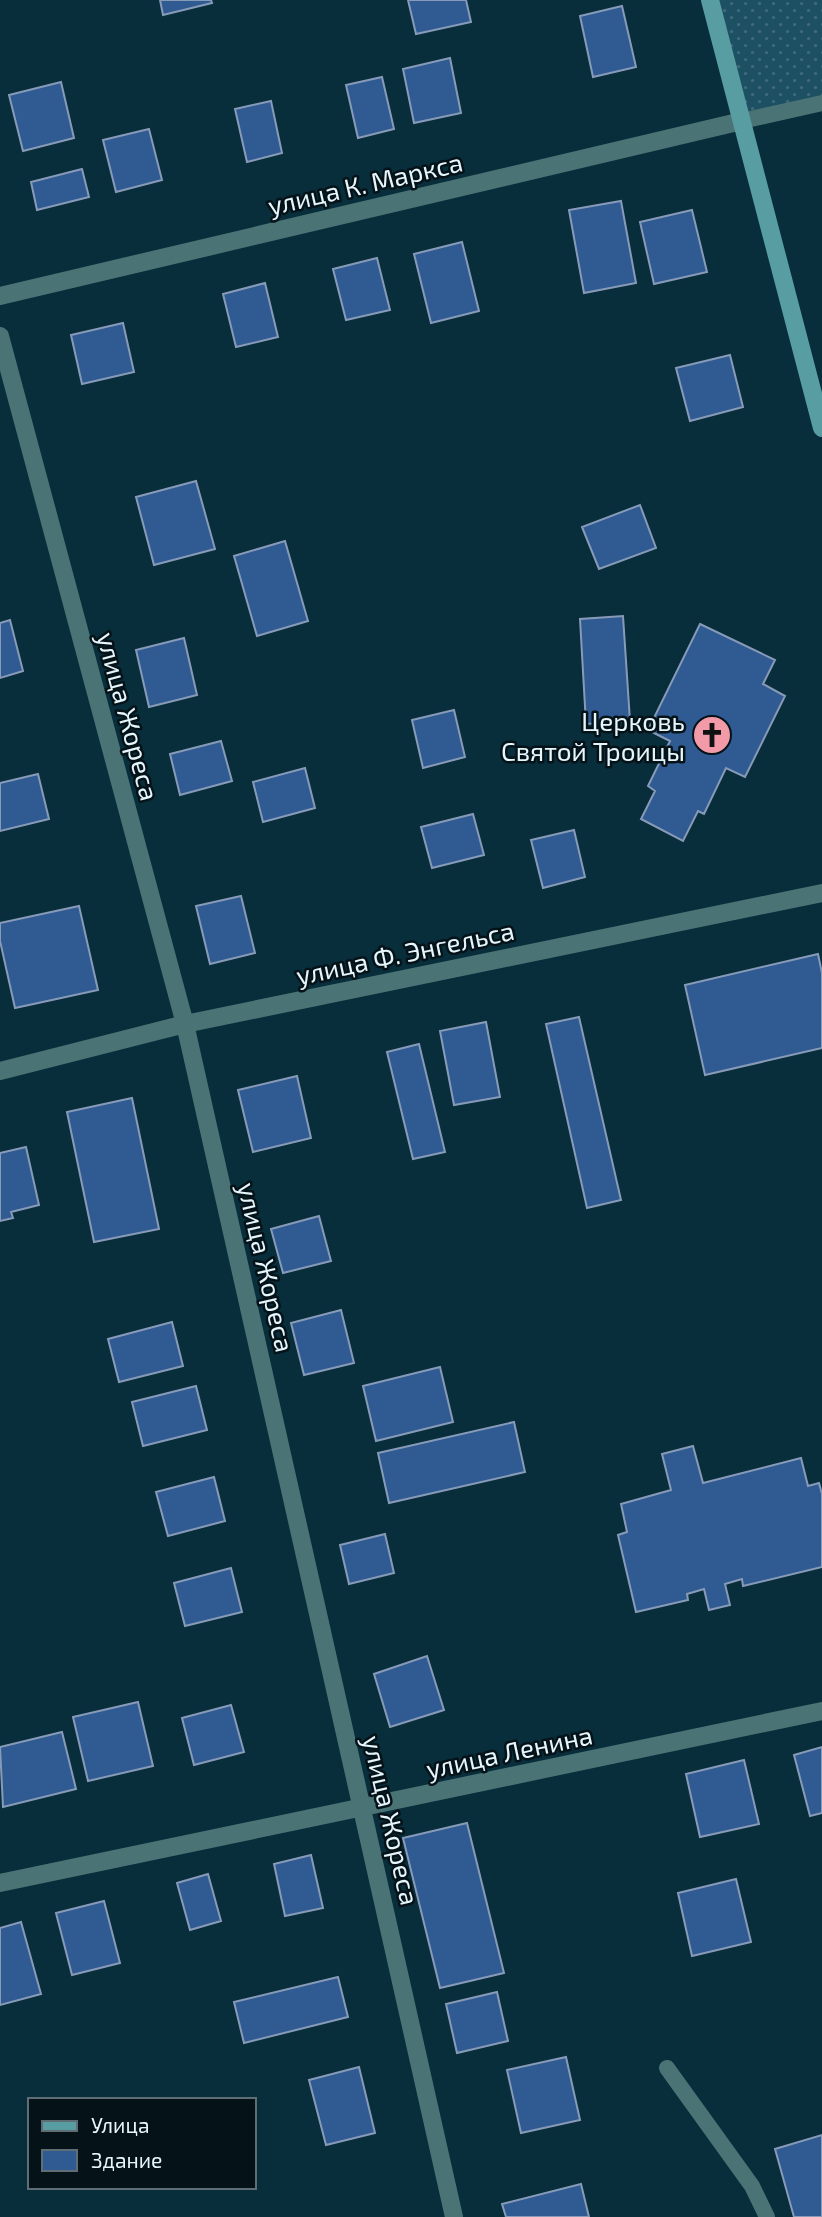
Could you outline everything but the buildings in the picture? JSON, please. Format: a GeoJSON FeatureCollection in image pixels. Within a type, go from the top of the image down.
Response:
{"type":"FeatureCollection","features":[{"type":"Feature","properties":{"kind":"main road"},"geometry":{"type":"LineString","coordinates":[[710,0],[822,428]]}},
{"type":"Feature","properties":{"kind":"street","name":"улица К. Маркса"},"geometry":{"type":"LineString","coordinates":[[0,296],[742,121]]}},
{"type":"Feature","properties":{"kind":"street","name":"улица Жореса"},"geometry":{"type":"LineString","coordinates":[[0,336],[185,1024],[454,2217]]}},
{"type":"Feature","properties":{"kind":"street","name":"улица Ф. Энгельса"},"geometry":{"type":"LineString","coordinates":[[0,1071],[185,1024],[822,893]]}},
{"type":"Feature","properties":{"kind":"street","name":"улица Ленина"},"geometry":{"type":"LineString","coordinates":[[0,1883],[363,1809],[822,1710]]}},
{"type":"Feature","properties":{"kind":"lane"},"geometry":{"type":"LineString","coordinates":[[742,121],[822,103]]}},
{"type":"Feature","properties":{"kind":"lane"},"geometry":{"type":"LineString","coordinates":[[667,2068],[752,2186],[767,2217]]}},
{"type":"Feature","properties":{"kind":"shaded area"},"geometry":{"type":"Polygon","coordinates":[[[710,0],[822,0],[822,103],[742,121],[710,0]]]}},
{"type":"Feature","properties":{"kind":"place","name":"Церковь Святой Троицы"},"geometry":{"type":"Point","coordinates":[712,735]}}]}
